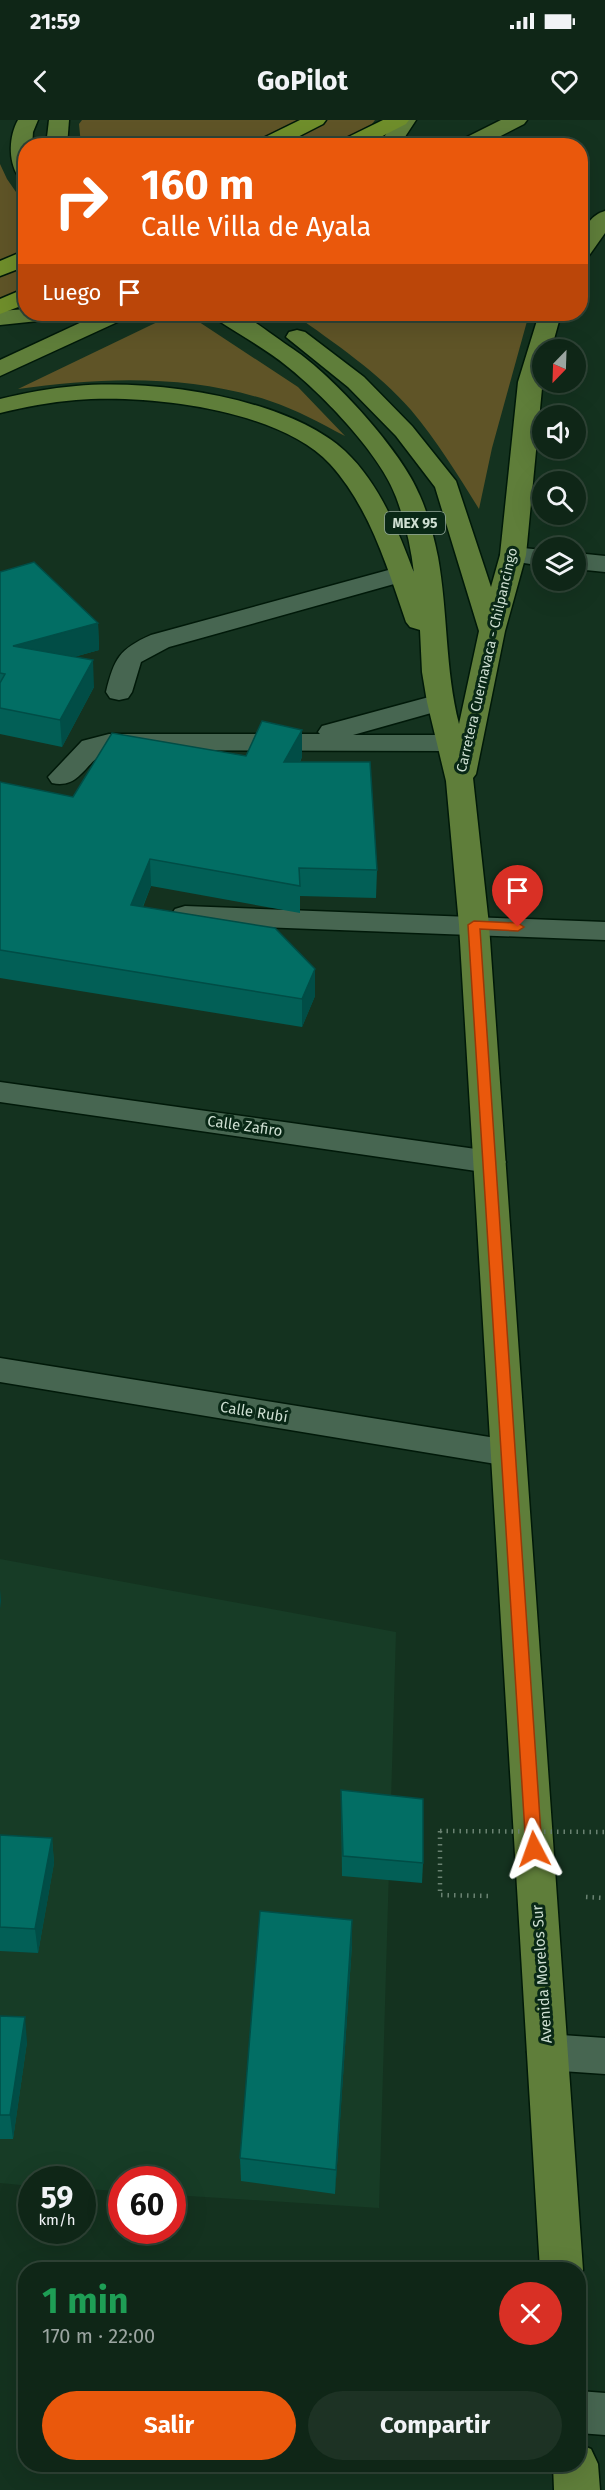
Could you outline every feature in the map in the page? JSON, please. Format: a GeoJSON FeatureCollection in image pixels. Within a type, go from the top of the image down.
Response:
{"type":"FeatureCollection","features":[{"type":"Feature","properties":{"kind":"highway"},"geometry":{"type":"LineString","coordinates":[[279,138],[316,120]]}},
{"type":"Feature","properties":{"kind":"highway"},"geometry":{"type":"LineString","coordinates":[[362,138],[399,120]]}},
{"type":"Feature","properties":{"kind":"highway"},"geometry":{"type":"LineString","coordinates":[[0,269],[18,260]]}},
{"type":"Feature","properties":{"kind":"highway"},"geometry":{"type":"LineString","coordinates":[[0,307],[18,299]]}},
{"type":"Feature","properties":{"kind":"main road"},"geometry":{"type":"LineString","coordinates":[[22,138],[22,130],[28,120]]}},
{"type":"Feature","properties":{"kind":"main road"},"geometry":{"type":"LineString","coordinates":[[56,138],[59,120]]}},
{"type":"Feature","properties":{"kind":"main road"},"geometry":{"type":"LineString","coordinates":[[394,138],[406,120]]}},
{"type":"Feature","properties":{"kind":"main road"},"geometry":{"type":"LineString","coordinates":[[480,138],[517,120]]}},
{"type":"Feature","properties":{"kind":"main road"},"geometry":{"type":"LineString","coordinates":[[588,241],[605,218]]}},
{"type":"Feature","properties":{"kind":"main road"},"geometry":{"type":"LineString","coordinates":[[0,318],[18,317]]}},
{"type":"Feature","properties":{"kind":"main road"},"geometry":{"type":"LineString","coordinates":[[0,369],[101,321]]}},
{"type":"Feature","properties":{"kind":"main road","name":"Carretera Cuernavaca - Chilpancingo"},"geometry":{"type":"LineString","coordinates":[[235,321],[296,362],[332,395],[364,430],[390,465],[408,495],[424,555],[432,609],[435,672],[440,702],[460,781]]}},
{"type":"Feature","properties":{"kind":"main road","name":"Carretera Cuernavaca - Chilpancingo"},"geometry":{"type":"LineString","coordinates":[[460,781],[492,631],[513,555],[530,382],[548,321]]}},
{"type":"Feature","properties":{"kind":"main road"},"geometry":{"type":"LineString","coordinates":[[278,323],[356,382],[404,431],[447,486],[492,631]]}},
{"type":"Feature","properties":{"kind":"main road"},"geometry":{"type":"LineString","coordinates":[[0,406],[62,392],[156,393],[229,407],[283,423],[311,436],[336,456],[359,485],[392,543],[435,672]]}},
{"type":"Feature","properties":{"kind":"main road","name":"Avenida Morelos Sur"},"geometry":{"type":"LineString","coordinates":[[460,781],[474,925],[561,2262]]}},
{"type":"Feature","properties":{"kind":"main road"},"geometry":{"type":"LineString","coordinates":[[576,2472],[577,2490]]}},
{"type":"Feature","properties":{"kind":"street"},"geometry":{"type":"LineString","coordinates":[[513,555],[532,557]]}},
{"type":"Feature","properties":{"kind":"street"},"geometry":{"type":"LineString","coordinates":[[586,562],[605,564]]}},
{"type":"Feature","properties":{"kind":"street"},"geometry":{"type":"LineString","coordinates":[[118,692],[127,659],[136,651],[160,641],[403,574]]}},
{"type":"Feature","properties":{"kind":"street"},"geometry":{"type":"LineString","coordinates":[[289,744],[440,702]]}},
{"type":"Feature","properties":{"kind":"street"},"geometry":{"type":"LineString","coordinates":[[62,777],[92,747],[109,742],[450,743]]}},
{"type":"Feature","properties":{"kind":"street"},"geometry":{"type":"LineString","coordinates":[[184,915],[605,931]]}},
{"type":"Feature","properties":{"kind":"street","name":"Calle Zafiro"},"geometry":{"type":"LineString","coordinates":[[0,1092],[490,1162]]}},
{"type":"Feature","properties":{"kind":"street","name":"Calle Rubí"},"geometry":{"type":"LineString","coordinates":[[0,1370],[507,1453]]}},
{"type":"Feature","properties":{"kind":"street"},"geometry":{"type":"LineString","coordinates":[[547,2052],[605,2056]]}},
{"type":"Feature","properties":{"kind":"street"},"geometry":{"type":"LineString","coordinates":[[586,2413],[605,2414]]}},
{"type":"Feature","properties":{"kind":"path"},"geometry":{"type":"LineString","coordinates":[[440,1895],[440,1831],[605,1833]]}},
{"type":"Feature","properties":{"kind":"shaded area"},"geometry":{"type":"Polygon","coordinates":[[[82,120],[375,120],[362,138],[80,138],[79,124],[82,120]]]}},
{"type":"Feature","properties":{"kind":"shaded area"},"geometry":{"type":"Polygon","coordinates":[[[0,164],[18,195],[18,302],[0,301],[0,164]]]}},
{"type":"Feature","properties":{"kind":"shaded area"},"geometry":{"type":"Polygon","coordinates":[[[159,321],[198,321],[298,387],[345,436],[270,401],[208,386],[177,382],[113,380],[18,389],[159,321]]]}},
{"type":"Feature","properties":{"kind":"shaded area"},"geometry":{"type":"Polygon","coordinates":[[[303,321],[527,321],[492,448],[479,509],[421,422],[398,396],[355,359],[303,321]]]}},
{"type":"Feature","properties":{"kind":"shaded area"},"geometry":{"type":"Polygon","coordinates":[[[0,1559],[396,1632],[379,2208],[186,2196],[186,2166],[108,2166],[108,2190],[96,2190],[96,2166],[18,2166],[18,2185],[0,2183],[0,1559]]]}},
{"type":"Feature","properties":{"kind":"building"},"geometry":{"type":"Polygon","coordinates":[[[34,562],[98,623],[13,646],[93,660],[60,720],[0,708],[0,683],[5,674],[0,673],[0,572],[34,562]]]}},
{"type":"Feature","properties":{"kind":"building"},"geometry":{"type":"Polygon","coordinates":[[[262,721],[302,730],[284,762],[370,762],[377,870],[299,868],[300,886],[150,859],[131,905],[275,928],[315,969],[302,999],[0,950],[0,782],[73,797],[112,733],[246,756],[262,721]]]}},
{"type":"Feature","properties":{"kind":"building"},"geometry":{"type":"Polygon","coordinates":[[[341,1790],[423,1799],[423,1863],[343,1856],[341,1790]]]}},
{"type":"Feature","properties":{"kind":"building"},"geometry":{"type":"Polygon","coordinates":[[[0,1835],[52,1838],[35,1929],[0,1927],[0,1835]]]}},
{"type":"Feature","properties":{"kind":"building"},"geometry":{"type":"Polygon","coordinates":[[[260,1911],[352,1920],[336,2170],[240,2158],[260,1911]]]}},
{"type":"Feature","properties":{"kind":"building"},"geometry":{"type":"Polygon","coordinates":[[[0,2016],[25,2017],[10,2115],[0,2115],[0,2016]]]}},
{"type":"Feature","properties":{"kind":"route"},"geometry":{"type":"LineString","coordinates":[[518,927],[474,925],[534,1849]]}}]}
